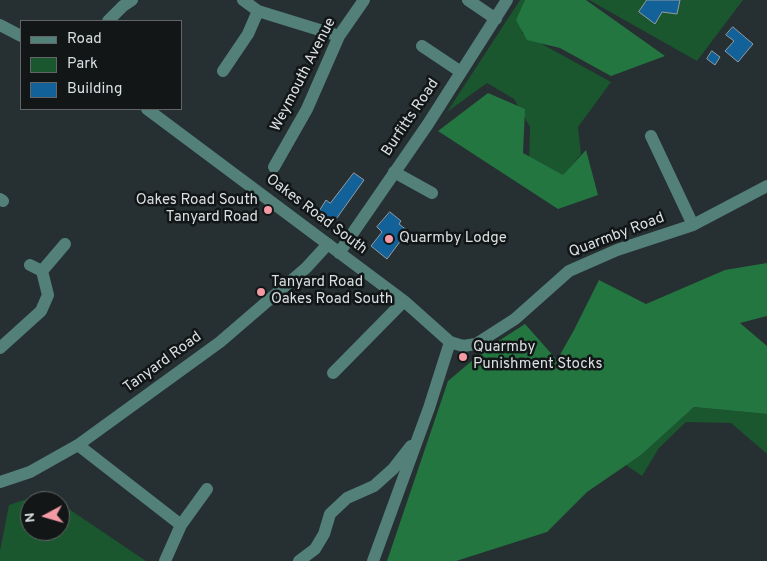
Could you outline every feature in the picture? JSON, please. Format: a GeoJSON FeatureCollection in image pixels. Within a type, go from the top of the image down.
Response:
{"type":"FeatureCollection","features":[{"type":"Feature","properties":{"kind":"street"},"geometry":{"type":"LineString","coordinates":[[109,20],[132,0]]}},
{"type":"Feature","properties":{"kind":"street"},"geometry":{"type":"LineString","coordinates":[[242,0],[258,11],[339,36]]}},
{"type":"Feature","properties":{"kind":"street","name":"Weymouth Avenue"},"geometry":{"type":"LineString","coordinates":[[274,167],[308,109],[339,36],[364,0]]}},
{"type":"Feature","properties":{"kind":"street"},"geometry":{"type":"LineString","coordinates":[[468,0],[496,19]]}},
{"type":"Feature","properties":{"kind":"street","name":"Burfitts Road"},"geometry":{"type":"LineString","coordinates":[[339,253],[461,72],[507,0]]}},
{"type":"Feature","properties":{"kind":"street"},"geometry":{"type":"LineString","coordinates":[[222,71],[248,34],[258,11]]}},
{"type":"Feature","properties":{"kind":"street"},"geometry":{"type":"LineString","coordinates":[[0,25],[20,35]]}},
{"type":"Feature","properties":{"kind":"street"},"geometry":{"type":"LineString","coordinates":[[422,46],[461,72]]}},
{"type":"Feature","properties":{"kind":"street","name":"Oakes Road South"},"geometry":{"type":"LineString","coordinates":[[148,110],[404,301],[450,342],[463,346]]}},
{"type":"Feature","properties":{"kind":"street"},"geometry":{"type":"LineString","coordinates":[[651,136],[693,225]]}},
{"type":"Feature","properties":{"kind":"street"},"geometry":{"type":"LineString","coordinates":[[394,172],[432,192]]}},
{"type":"Feature","properties":{"kind":"street","name":"Quarmby Road"},"geometry":{"type":"LineString","coordinates":[[463,346],[476,344],[515,319],[569,271],[617,250],[693,225],[767,186]]}},
{"type":"Feature","properties":{"kind":"street"},"geometry":{"type":"LineString","coordinates":[[42,271],[66,244]]}},
{"type":"Feature","properties":{"kind":"street","name":"Tanyard Road"},"geometry":{"type":"LineString","coordinates":[[0,482],[30,472],[78,445],[220,342],[306,268],[328,244]]}},
{"type":"Feature","properties":{"kind":"street"},"geometry":{"type":"LineString","coordinates":[[1,345],[41,311],[48,295],[42,271],[30,265]]}},
{"type":"Feature","properties":{"kind":"street"},"geometry":{"type":"LineString","coordinates":[[332,373],[404,301]]}},
{"type":"Feature","properties":{"kind":"street"},"geometry":{"type":"LineString","coordinates":[[373,561],[429,408],[450,342]]}},
{"type":"Feature","properties":{"kind":"street"},"geometry":{"type":"LineString","coordinates":[[299,561],[315,549],[324,534],[330,514],[347,498],[374,486],[393,469],[409,450],[429,408]]}},
{"type":"Feature","properties":{"kind":"street"},"geometry":{"type":"LineString","coordinates":[[78,445],[181,525]]}},
{"type":"Feature","properties":{"kind":"street"},"geometry":{"type":"LineString","coordinates":[[165,561],[181,525],[208,489]]}},
{"type":"Feature","properties":{"kind":"green space"},"geometry":{"type":"Polygon","coordinates":[[[520,0],[525,0],[522,33],[611,82],[578,127],[581,154],[559,181],[529,166],[530,127],[514,99],[487,83],[447,112],[520,0]]]}},
{"type":"Feature","properties":{"kind":"green space"},"geometry":{"type":"Polygon","coordinates":[[[525,0],[586,0],[665,56],[611,76],[560,48],[527,40],[516,20],[525,0]]]}},
{"type":"Feature","properties":{"kind":"green space"},"geometry":{"type":"Polygon","coordinates":[[[589,0],[743,0],[697,61],[589,0]]]}},
{"type":"Feature","properties":{"kind":"green space"},"geometry":{"type":"Polygon","coordinates":[[[488,93],[525,109],[523,153],[563,175],[586,150],[598,195],[558,209],[438,131],[488,93]]]}},
{"type":"Feature","properties":{"kind":"green space"},"geometry":{"type":"Polygon","coordinates":[[[767,263],[767,316],[740,323],[767,346],[767,414],[694,407],[641,455],[587,492],[547,532],[456,561],[387,561],[448,381],[486,349],[525,324],[557,360],[599,280],[646,304],[725,270],[767,263]]]}},
{"type":"Feature","properties":{"kind":"green space"},"geometry":{"type":"Polygon","coordinates":[[[694,407],[767,414],[767,454],[731,423],[686,422],[659,448],[642,476],[626,465],[641,455],[694,407]]]}},
{"type":"Feature","properties":{"kind":"green space"},"geometry":{"type":"Polygon","coordinates":[[[20,501],[20,541],[70,541],[70,510],[146,561],[0,561],[0,551],[9,505],[20,501]]]}},
{"type":"Feature","properties":{"kind":"building"},"geometry":{"type":"Polygon","coordinates":[[[647,0],[680,0],[677,14],[662,12],[655,24],[639,12],[647,0]]]}},
{"type":"Feature","properties":{"kind":"building"},"geometry":{"type":"Polygon","coordinates":[[[733,27],[753,44],[738,62],[725,51],[734,41],[726,35],[733,27]]]}},
{"type":"Feature","properties":{"kind":"building"},"geometry":{"type":"Polygon","coordinates":[[[712,51],[720,57],[715,65],[707,59],[712,51]]]}},
{"type":"Feature","properties":{"kind":"building"},"geometry":{"type":"Polygon","coordinates":[[[354,173],[364,180],[334,222],[331,220],[326,228],[319,223],[321,219],[316,216],[326,200],[330,203],[354,173]]]}},
{"type":"Feature","properties":{"kind":"building","name":"Quarmby Lodge"},"geometry":{"type":"Polygon","coordinates":[[[390,212],[401,221],[399,224],[408,231],[387,259],[371,246],[382,232],[377,227],[390,212]]]}},
{"type":"Feature","properties":{"kind":"place","name":"Oakes Road South Tanyard Road"},"geometry":{"type":"Point","coordinates":[268,210]}},
{"type":"Feature","properties":{"kind":"place","name":"Quarmby Lodge"},"geometry":{"type":"Point","coordinates":[389,239]}},
{"type":"Feature","properties":{"kind":"place","name":"Tanyard Road Oakes Road South"},"geometry":{"type":"Point","coordinates":[261,292]}},
{"type":"Feature","properties":{"kind":"place","name":"Quarmby Punishment Stocks"},"geometry":{"type":"Point","coordinates":[463,357]}}]}
